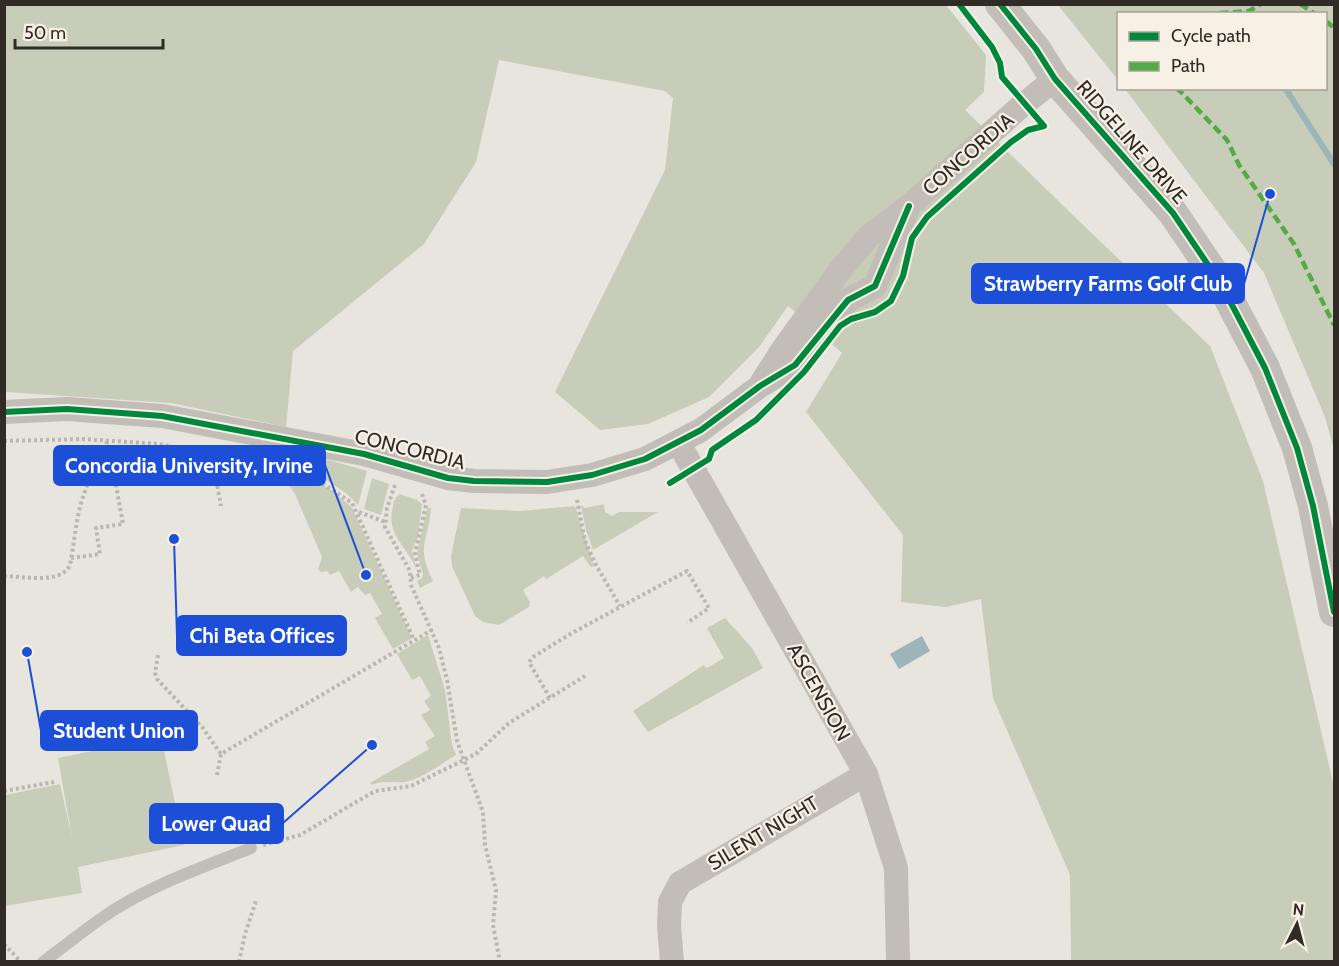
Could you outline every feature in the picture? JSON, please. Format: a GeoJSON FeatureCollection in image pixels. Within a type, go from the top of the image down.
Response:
{"type":"FeatureCollection","features":[{"type":"Feature","properties":{"kind":"street","name":"RIDGELINE DRIVE"},"geometry":{"type":"LineString","coordinates":[[1000,4],[1036,49],[1055,79],[1173,213],[1221,284],[1265,368],[1297,448],[1313,506],[1335,612]]}},
{"type":"Feature","properties":{"kind":"street","name":"CONCORDIA"},"geometry":{"type":"LineString","coordinates":[[760,386],[783,349],[868,237],[909,206],[1055,79]]}},
{"type":"Feature","properties":{"kind":"street","name":"CONCORDIA"},"geometry":{"type":"LineString","coordinates":[[4,412],[67,409],[162,416],[364,454],[448,478],[474,481],[547,482],[592,475],[645,459],[701,430],[760,386],[795,365],[848,300],[875,286],[909,206]]}},
{"type":"Feature","properties":{"kind":"street","name":"ASCENSION"},"geometry":{"type":"LineString","coordinates":[[678,441],[866,774],[896,868],[898,962]]}},
{"type":"Feature","properties":{"kind":"street","name":"SILENT NIGHT"},"geometry":{"type":"LineString","coordinates":[[672,962],[670,902],[680,883],[866,774]]}},
{"type":"Feature","properties":{"kind":"lane"},"geometry":{"type":"LineString","coordinates":[[43,962],[109,914],[140,896],[175,878],[252,848]]}},
{"type":"Feature","properties":{"kind":"path"},"geometry":{"type":"LineString","coordinates":[[959,4],[992,47],[1000,63],[1002,77],[1025,104]]}},
{"type":"Feature","properties":{"kind":"path"},"geometry":{"type":"LineString","coordinates":[[4,441],[66,438],[159,444],[284,469],[314,478],[352,503],[414,640]]}},
{"type":"Feature","properties":{"kind":"path"},"geometry":{"type":"LineString","coordinates":[[4,576],[49,577],[61,575],[67,571],[81,501],[106,450],[107,440]]}},
{"type":"Feature","properties":{"kind":"path"},"geometry":{"type":"LineString","coordinates":[[71,558],[100,554],[96,528],[123,524],[111,458],[106,450]]}},
{"type":"Feature","properties":{"kind":"path"},"geometry":{"type":"LineString","coordinates":[[218,456],[216,484],[221,506]]}},
{"type":"Feature","properties":{"kind":"path"},"geometry":{"type":"LineString","coordinates":[[394,485],[385,522],[388,534],[410,571],[411,585],[432,630],[447,680],[457,741],[483,812],[485,845],[496,890],[493,925],[500,962]]}},
{"type":"Feature","properties":{"kind":"path"},"geometry":{"type":"LineString","coordinates":[[411,579],[420,575],[415,554],[426,505],[422,494]]}},
{"type":"Feature","properties":{"kind":"path"},"geometry":{"type":"LineString","coordinates":[[577,500],[585,541],[620,606]]}},
{"type":"Feature","properties":{"kind":"path"},"geometry":{"type":"LineString","coordinates":[[359,512],[385,522]]}},
{"type":"Feature","properties":{"kind":"path"},"geometry":{"type":"LineString","coordinates":[[550,698],[529,662],[533,657],[620,606],[687,571],[709,608],[687,623]]}},
{"type":"Feature","properties":{"kind":"path"},"geometry":{"type":"LineString","coordinates":[[216,775],[221,754],[432,630]]}},
{"type":"Feature","properties":{"kind":"path"},"geometry":{"type":"LineString","coordinates":[[158,655],[155,673],[157,679],[202,727],[221,754]]}},
{"type":"Feature","properties":{"kind":"path"},"geometry":{"type":"LineString","coordinates":[[252,848],[300,835],[375,791],[411,786],[464,760],[477,753],[509,723],[585,676]]}},
{"type":"Feature","properties":{"kind":"path"},"geometry":{"type":"LineString","coordinates":[[4,792],[54,782]]}},
{"type":"Feature","properties":{"kind":"path"},"geometry":{"type":"LineString","coordinates":[[239,962],[256,901]]}},
{"type":"Feature","properties":{"kind":"path"},"geometry":{"type":"LineString","coordinates":[[4,944],[21,962]]}},
{"type":"Feature","properties":{"kind":"green space"},"geometry":{"type":"Polygon","coordinates":[[[4,5],[946,5],[986,55],[984,92],[965,110],[1210,346],[1263,481],[1334,787],[1334,961],[1071,961],[1070,875],[993,698],[981,599],[946,607],[901,602],[903,535],[806,412],[842,353],[788,306],[759,347],[709,397],[648,424],[600,430],[555,392],[665,170],[673,98],[665,91],[499,60],[476,162],[424,244],[293,351],[286,427],[171,403],[5,392],[4,5]]]}},
{"type":"Feature","properties":{"kind":"green space"},"geometry":{"type":"Polygon","coordinates":[[[1058,5],[1334,5],[1334,450],[1325,417],[1264,273],[1126,90],[1327,90],[1327,12],[1117,12],[1117,79],[1058,5]]]}},
{"type":"Feature","properties":{"kind":"green space"},"geometry":{"type":"Polygon","coordinates":[[[325,459],[367,471],[358,505],[346,493],[323,478],[321,474],[325,459]]]}},
{"type":"Feature","properties":{"kind":"green space"},"geometry":{"type":"Polygon","coordinates":[[[242,463],[288,472],[318,483],[333,491],[352,508],[412,638],[393,649],[375,618],[382,614],[370,593],[365,595],[358,587],[351,592],[339,571],[330,575],[327,571],[321,572],[318,569],[322,557],[295,494],[286,481],[247,468],[242,463]]]}},
{"type":"Feature","properties":{"kind":"green space"},"geometry":{"type":"Polygon","coordinates":[[[372,478],[389,484],[381,515],[364,509],[372,478]]]}},
{"type":"Feature","properties":{"kind":"green space"},"geometry":{"type":"Polygon","coordinates":[[[400,494],[422,504],[418,536],[412,551],[417,572],[392,526],[394,502],[400,494]]]}},
{"type":"Feature","properties":{"kind":"green space"},"geometry":{"type":"Polygon","coordinates":[[[604,504],[605,512],[612,516],[619,512],[658,512],[593,550],[581,505],[585,508],[604,504]]]}},
{"type":"Feature","properties":{"kind":"green space"},"geometry":{"type":"Polygon","coordinates":[[[575,506],[594,566],[591,567],[583,556],[546,579],[544,576],[523,590],[530,602],[529,607],[499,625],[483,622],[475,616],[452,566],[451,556],[461,508],[520,511],[575,506]]]}},
{"type":"Feature","properties":{"kind":"green space"},"geometry":{"type":"Polygon","coordinates":[[[431,507],[424,551],[433,581],[420,588],[417,581],[422,578],[423,574],[417,553],[427,509],[431,507]]]}},
{"type":"Feature","properties":{"kind":"green space"},"geometry":{"type":"Polygon","coordinates":[[[725,618],[752,648],[763,668],[648,732],[633,711],[704,665],[707,668],[724,658],[707,628],[725,618]]]}},
{"type":"Feature","properties":{"kind":"green space"},"geometry":{"type":"Polygon","coordinates":[[[428,635],[445,690],[452,745],[456,755],[425,775],[411,780],[372,785],[370,783],[429,749],[425,742],[435,736],[421,715],[430,710],[424,701],[431,696],[420,676],[412,680],[397,654],[428,635]]]}},
{"type":"Feature","properties":{"kind":"green space"},"geometry":{"type":"Polygon","coordinates":[[[161,737],[184,845],[78,867],[82,893],[5,906],[5,795],[60,784],[72,838],[58,758],[161,737]]]}},
{"type":"Feature","properties":{"kind":"water"},"geometry":{"type":"Polygon","coordinates":[[[922,636],[930,651],[899,669],[890,654],[922,636]]]}},
{"type":"Feature","properties":{"kind":"waterway"},"geometry":{"type":"LineString","coordinates":[[1286,90],[1334,164]]}},
{"type":"Feature","properties":{"kind":"marked path"},"geometry":{"type":"LineString","coordinates":[[1235,12],[1249,11],[1261,4]]}},
{"type":"Feature","properties":{"kind":"marked path"},"geometry":{"type":"LineString","coordinates":[[1300,4],[1312,12]]}},
{"type":"Feature","properties":{"kind":"marked path"},"geometry":{"type":"LineString","coordinates":[[1327,22],[1334,28]]}},
{"type":"Feature","properties":{"kind":"marked path"},"geometry":{"type":"LineString","coordinates":[[1178,90],[1227,140],[1239,165],[1294,244],[1334,325]]}},
{"type":"Feature","properties":{"kind":"cycle path"},"geometry":{"type":"LineString","coordinates":[[670,483],[709,459],[712,450],[756,420],[804,372],[840,326],[851,319],[875,312],[891,301],[903,276],[912,238],[927,217],[1011,142],[1028,130],[1044,126],[1002,77],[1000,63],[992,47],[959,4]]}},
{"type":"Feature","properties":{"kind":"cycle path"},"geometry":{"type":"LineString","coordinates":[[1000,4],[1036,49],[1055,79],[1173,213],[1221,284],[1265,368],[1297,448],[1313,506],[1334,612]]}},
{"type":"Feature","properties":{"kind":"cycle path"},"geometry":{"type":"LineString","coordinates":[[4,412],[67,409],[162,416],[364,454],[448,478],[474,481],[547,482],[592,475],[645,459],[701,430],[760,386],[795,365],[848,300],[875,286],[909,206]]}},
{"type":"Feature","properties":{"kind":"place","name":"Strawberry Farms Golf Club"},"geometry":{"type":"Point","coordinates":[1270,194]}},
{"type":"Feature","properties":{"kind":"place","name":"Chi Beta Offices"},"geometry":{"type":"Point","coordinates":[174,539]}},
{"type":"Feature","properties":{"kind":"place","name":"Concordia University, Irvine"},"geometry":{"type":"Point","coordinates":[366,575]}},
{"type":"Feature","properties":{"kind":"place","name":"Student Union"},"geometry":{"type":"Point","coordinates":[27,652]}},
{"type":"Feature","properties":{"kind":"place","name":"Lower Quad"},"geometry":{"type":"Point","coordinates":[372,745]}}]}
